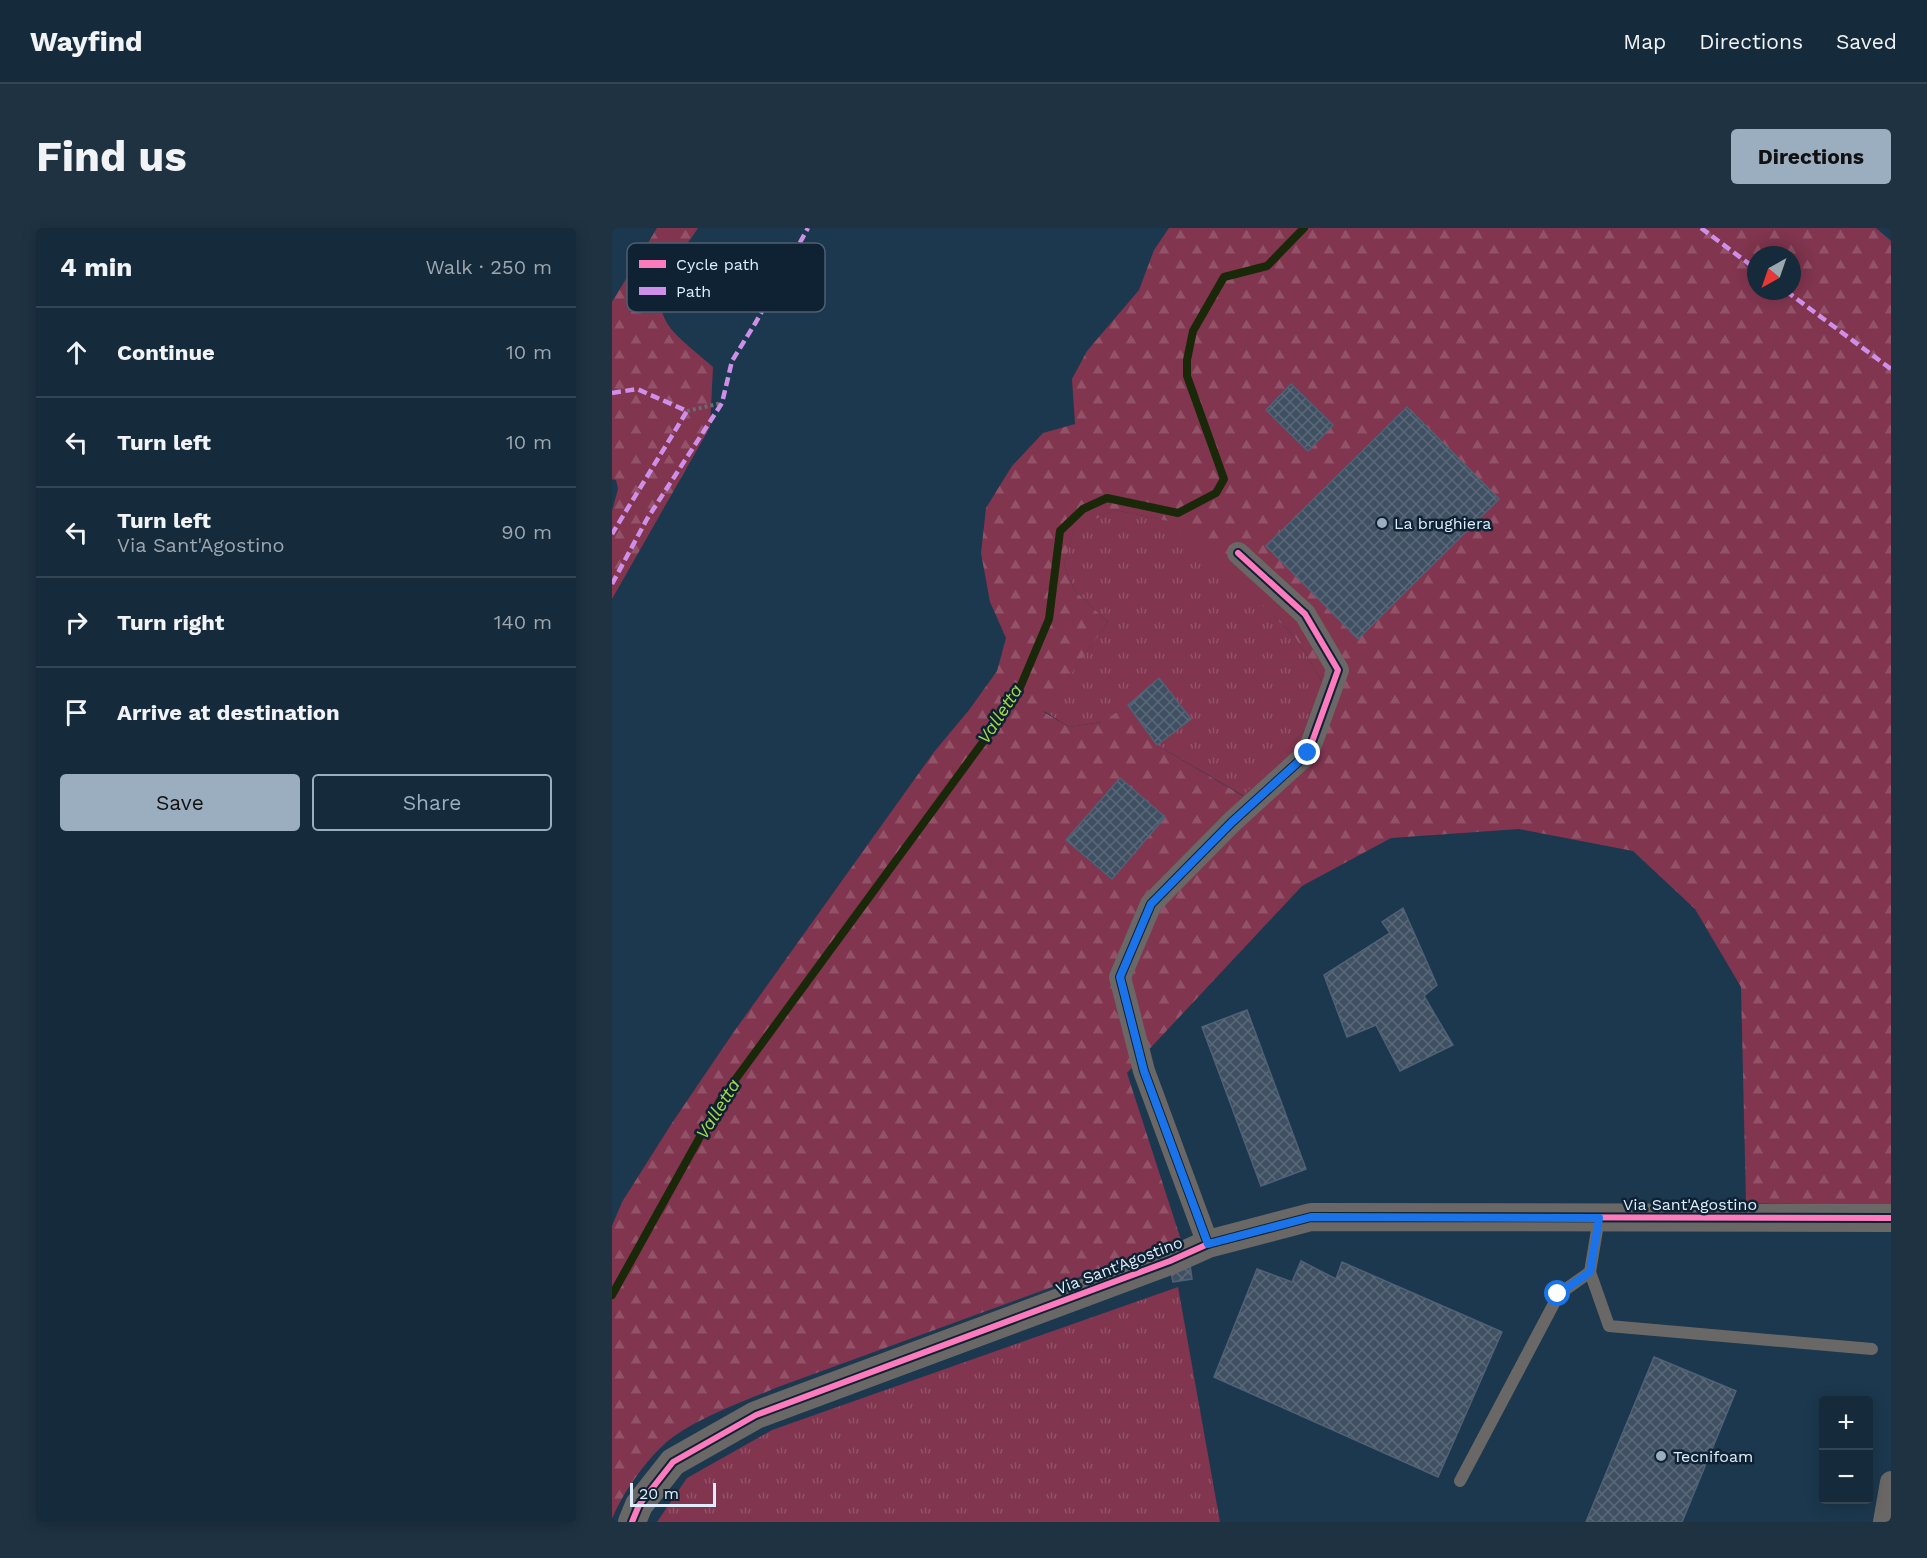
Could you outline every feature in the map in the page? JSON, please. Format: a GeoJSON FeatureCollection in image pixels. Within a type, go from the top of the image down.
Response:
{"type":"FeatureCollection","features":[{"type":"Feature","properties":{"kind":"street"},"geometry":{"type":"LineString","coordinates":[[1208,1244],[1144,1071],[1120,977],[1151,904],[1232,822],[1308,753],[1338,670],[1305,614],[1238,554]]}},
{"type":"Feature","properties":{"kind":"street","name":"Via Sant'Agostino"},"geometry":{"type":"LineString","coordinates":[[632,1522],[639,1505],[673,1462],[756,1415],[1170,1261],[1208,1244],[1311,1217],[1891,1218]]}},
{"type":"Feature","properties":{"kind":"street"},"geometry":{"type":"LineString","coordinates":[[1884,1522],[1891,1482]]}},
{"type":"Feature","properties":{"kind":"lane"},"geometry":{"type":"LineString","coordinates":[[1599,1218],[1590,1272],[1609,1326],[1872,1349]]}},
{"type":"Feature","properties":{"kind":"lane"},"geometry":{"type":"LineString","coordinates":[[1460,1481],[1558,1294],[1590,1272]]}},
{"type":"Feature","properties":{"kind":"path"},"geometry":{"type":"LineString","coordinates":[[687,411],[722,403]]}},
{"type":"Feature","properties":{"kind":"green space"},"geometry":{"type":"Polygon","coordinates":[[[657,228],[698,228],[688,243],[648,243],[657,228]]]}},
{"type":"Feature","properties":{"kind":"green space"},"geometry":{"type":"Polygon","coordinates":[[[1169,228],[1876,228],[1891,241],[1891,1205],[1746,1203],[1741,987],[1695,909],[1633,851],[1519,829],[1391,838],[1302,886],[1127,1073],[1181,1240],[778,1387],[711,1415],[673,1437],[655,1454],[630,1486],[612,1519],[612,1226],[622,1202],[733,1033],[934,752],[969,710],[997,671],[1006,638],[990,602],[981,553],[986,508],[1012,466],[1043,433],[1075,424],[1072,379],[1087,351],[1139,290],[1154,250],[1169,228]],[[1115,510],[1074,529],[1064,566],[1076,592],[1108,622],[1044,712],[1069,727],[1102,722],[1128,705],[1157,745],[1243,796],[1303,732],[1321,702],[1322,681],[1295,637],[1203,547],[1168,521],[1115,510]]]}},
{"type":"Feature","properties":{"kind":"green space"},"geometry":{"type":"Polygon","coordinates":[[[627,277],[627,312],[663,312],[672,331],[713,367],[710,427],[612,599],[612,511],[618,489],[616,480],[612,479],[612,302],[627,277]]]}},
{"type":"Feature","properties":{"kind":"green space"},"geometry":{"type":"Polygon","coordinates":[[[1115,510],[1169,521],[1203,546],[1295,637],[1322,681],[1321,702],[1303,732],[1244,796],[1157,745],[1102,722],[1069,727],[1044,711],[1108,622],[1076,592],[1064,566],[1074,528],[1115,510]]]}},
{"type":"Feature","properties":{"kind":"green space"},"geometry":{"type":"Polygon","coordinates":[[[1178,1287],[1220,1522],[657,1522],[687,1478],[772,1430],[1178,1287]]]}},
{"type":"Feature","properties":{"kind":"building"},"geometry":{"type":"Polygon","coordinates":[[[1291,384],[1333,425],[1308,451],[1266,410],[1291,384]]]}},
{"type":"Feature","properties":{"kind":"building","name":"La brughiera"},"geometry":{"type":"Polygon","coordinates":[[[1407,407],[1499,499],[1358,639],[1266,546],[1407,407]]]}},
{"type":"Feature","properties":{"kind":"building"},"geometry":{"type":"Polygon","coordinates":[[[1159,678],[1191,719],[1157,745],[1128,705],[1159,678]]]}},
{"type":"Feature","properties":{"kind":"building"},"geometry":{"type":"Polygon","coordinates":[[[1120,778],[1165,817],[1112,879],[1066,840],[1120,778]]]}},
{"type":"Feature","properties":{"kind":"building"},"geometry":{"type":"Polygon","coordinates":[[[1403,908],[1437,985],[1424,996],[1453,1045],[1400,1071],[1376,1025],[1347,1037],[1324,975],[1390,933],[1382,922],[1403,908]]]}},
{"type":"Feature","properties":{"kind":"building"},"geometry":{"type":"Polygon","coordinates":[[[1247,1010],[1306,1169],[1261,1186],[1202,1027],[1247,1010]]]}},
{"type":"Feature","properties":{"kind":"building"},"geometry":{"type":"Polygon","coordinates":[[[1301,1261],[1336,1279],[1342,1262],[1502,1332],[1438,1477],[1214,1377],[1257,1269],[1292,1282],[1301,1261]]]}},
{"type":"Feature","properties":{"kind":"building"},"geometry":{"type":"Polygon","coordinates":[[[1190,1265],[1192,1279],[1173,1282],[1170,1268],[1190,1265]]]}},
{"type":"Feature","properties":{"kind":"building","name":"Tecnifoam"},"geometry":{"type":"Polygon","coordinates":[[[1654,1357],[1736,1391],[1682,1522],[1586,1522],[1654,1357]]]}},
{"type":"Feature","properties":{"kind":"waterway","name":"Valletta"},"geometry":{"type":"LineString","coordinates":[[612,1295],[721,1099],[1016,697],[1049,619],[1060,531],[1083,509],[1107,498],[1178,513],[1216,493],[1224,479],[1187,376],[1187,360],[1193,331],[1224,277],[1267,266],[1304,228]]}},
{"type":"Feature","properties":{"kind":"marked path"},"geometry":{"type":"LineString","coordinates":[[800,243],[808,228]]}},
{"type":"Feature","properties":{"kind":"marked path"},"geometry":{"type":"LineString","coordinates":[[1701,228],[1747,262]]}},
{"type":"Feature","properties":{"kind":"marked path"},"geometry":{"type":"LineString","coordinates":[[1798,300],[1891,369]]}},
{"type":"Feature","properties":{"kind":"marked path"},"geometry":{"type":"LineString","coordinates":[[612,584],[647,519],[722,403],[732,361],[762,312]]}},
{"type":"Feature","properties":{"kind":"marked path"},"geometry":{"type":"LineString","coordinates":[[612,393],[637,389],[687,411],[612,534]]}},
{"type":"Feature","properties":{"kind":"cycle path"},"geometry":{"type":"LineString","coordinates":[[1208,1244],[1144,1071],[1120,977],[1151,904],[1232,822],[1308,753],[1338,670],[1305,614],[1238,553]]}},
{"type":"Feature","properties":{"kind":"cycle path"},"geometry":{"type":"LineString","coordinates":[[632,1522],[639,1505],[673,1462],[756,1415],[1170,1261],[1208,1244],[1311,1217],[1891,1218]]}},
{"type":"Feature","properties":{"kind":"place","name":"La brughiera"},"geometry":{"type":"Point","coordinates":[1382,523]}},
{"type":"Feature","properties":{"kind":"place","name":"Tecnifoam"},"geometry":{"type":"Point","coordinates":[1661,1456]}},
{"type":"Feature","properties":{"kind":"route"},"geometry":{"type":"LineString","coordinates":[[1308,753],[1232,822],[1151,904],[1120,977],[1144,1071],[1208,1244],[1311,1217],[1599,1218],[1590,1272],[1558,1294]]}}]}
